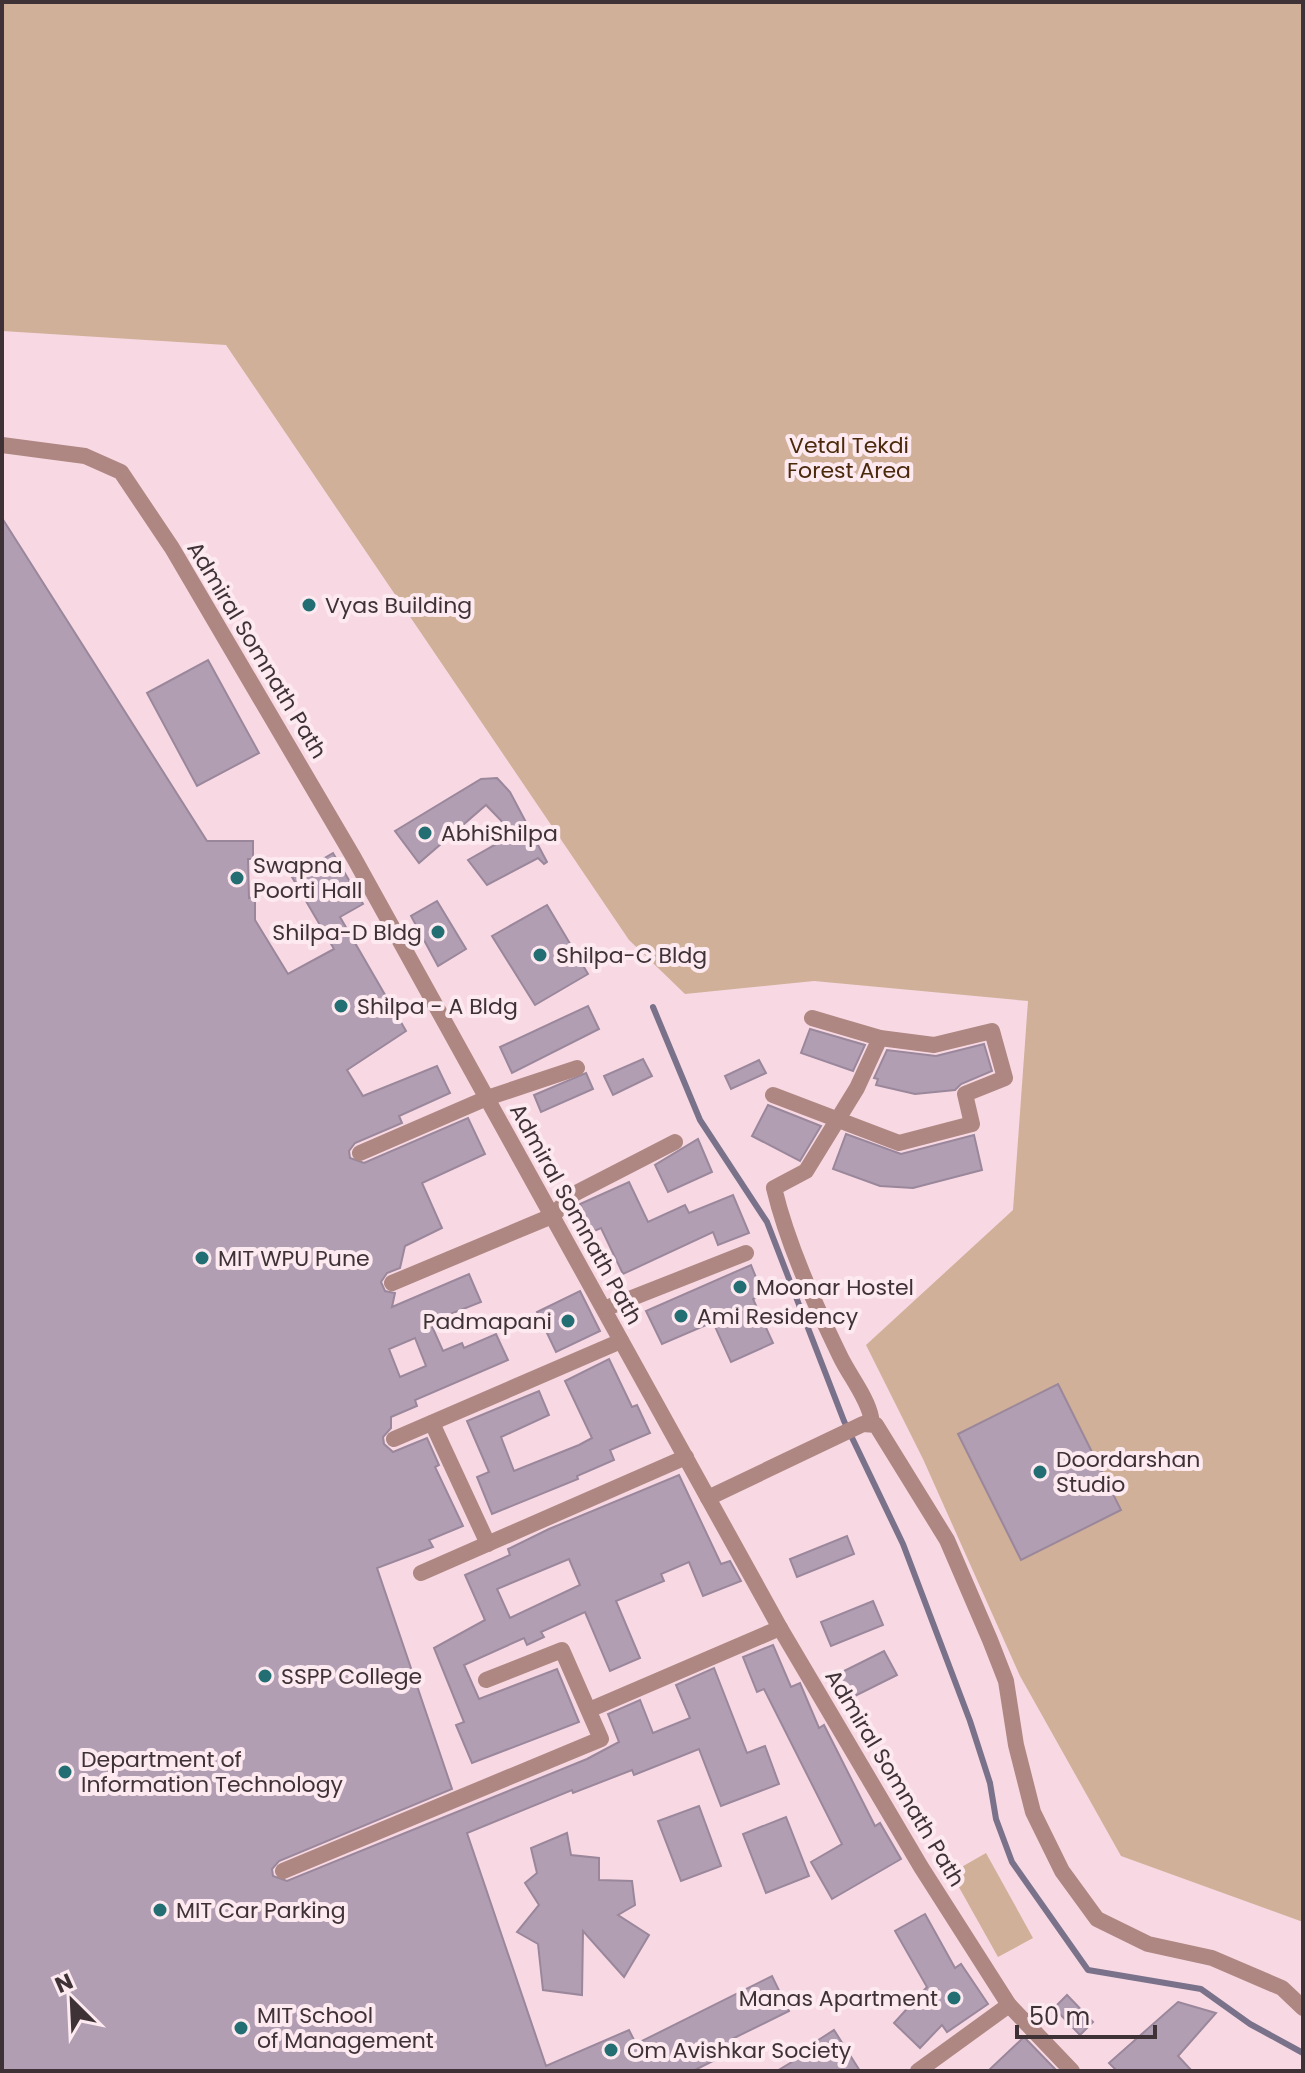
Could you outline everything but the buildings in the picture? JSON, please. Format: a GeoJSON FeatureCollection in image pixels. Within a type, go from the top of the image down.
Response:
{"type":"FeatureCollection","features":[{"type":"Feature","properties":{"kind":"street","name":"Admiral Somnath Path"},"geometry":{"type":"LineString","coordinates":[[2,445],[85,456],[121,472],[172,548],[322,803],[780,1628],[927,1877],[1009,2005],[1072,2071]]}},
{"type":"Feature","properties":{"kind":"street"},"geometry":{"type":"LineString","coordinates":[[773,1095],[899,1143],[944,1134],[972,1124],[965,1094],[1005,1078],[992,1031],[934,1045],[880,1038],[812,1018]]}},
{"type":"Feature","properties":{"kind":"street"},"geometry":{"type":"LineString","coordinates":[[708,1498],[865,1423],[871,1417],[870,1410],[853,1384],[783,1225],[774,1188],[806,1171],[838,1120],[880,1038]]}},
{"type":"Feature","properties":{"kind":"street"},"geometry":{"type":"LineString","coordinates":[[360,1153],[487,1098],[577,1068]]}},
{"type":"Feature","properties":{"kind":"street"},"geometry":{"type":"LineString","coordinates":[[392,1283],[552,1216],[574,1194],[675,1142]]}},
{"type":"Feature","properties":{"kind":"street"},"geometry":{"type":"LineString","coordinates":[[604,1309],[746,1253]]}},
{"type":"Feature","properties":{"kind":"street"},"geometry":{"type":"LineString","coordinates":[[394,1439],[621,1341]]}},
{"type":"Feature","properties":{"kind":"street"},"geometry":{"type":"LineString","coordinates":[[432,1423],[488,1544]]}},
{"type":"Feature","properties":{"kind":"street"},"geometry":{"type":"LineString","coordinates":[[865,1423],[878,1427],[947,1540],[1006,1681],[1016,1745],[1033,1812],[1062,1871],[1097,1919],[1148,1944],[1212,1958],[1282,1988],[1303,2008]]}},
{"type":"Feature","properties":{"kind":"street"},"geometry":{"type":"LineString","coordinates":[[421,1573],[686,1457]]}},
{"type":"Feature","properties":{"kind":"street"},"geometry":{"type":"LineString","coordinates":[[589,1710],[780,1628]]}},
{"type":"Feature","properties":{"kind":"street"},"geometry":{"type":"LineString","coordinates":[[283,1871],[601,1739],[562,1650],[486,1680]]}},
{"type":"Feature","properties":{"kind":"street"},"geometry":{"type":"LineString","coordinates":[[918,2071],[1009,2005]]}},
{"type":"Feature","properties":{"kind":"green space","name":"Vetal Tekdi Forest Area"},"geometry":{"type":"Polygon","coordinates":[[[2,2],[1303,2],[1303,1922],[1121,1856],[1020,1676],[923,1459],[866,1345],[1013,1210],[1028,1001],[814,981],[685,994],[629,940],[226,345],[2,331],[2,2]]]}},
{"type":"Feature","properties":{"kind":"green space"},"geometry":{"type":"Polygon","coordinates":[[[986,1853],[1033,1938],[998,1957],[951,1873],[986,1853]]]}},
{"type":"Feature","properties":{"kind":"waterway"},"geometry":{"type":"LineString","coordinates":[[653,1007],[700,1120],[767,1222],[844,1421],[903,1544],[970,1721],[990,1783],[996,1819],[1012,1862],[1088,1970],[1201,1989],[1250,2024],[1303,2053]]}},
{"type":"Feature","properties":{"kind":"place","name":"Vyas Building"},"geometry":{"type":"Point","coordinates":[309,605]}},
{"type":"Feature","properties":{"kind":"place","name":"AbhiShilpa"},"geometry":{"type":"Point","coordinates":[425,833]}},
{"type":"Feature","properties":{"kind":"place","name":"Swapna Poorti Hall"},"geometry":{"type":"Point","coordinates":[237,878]}},
{"type":"Feature","properties":{"kind":"place","name":"Shilpa-D Bldg"},"geometry":{"type":"Point","coordinates":[438,932]}},
{"type":"Feature","properties":{"kind":"place","name":"Shilpa-C Bldg"},"geometry":{"type":"Point","coordinates":[540,955]}},
{"type":"Feature","properties":{"kind":"place","name":"Shilpa - A Bldg"},"geometry":{"type":"Point","coordinates":[341,1006]}},
{"type":"Feature","properties":{"kind":"place","name":"MIT WPU Pune"},"geometry":{"type":"Point","coordinates":[202,1258]}},
{"type":"Feature","properties":{"kind":"place","name":"Moonar Hostel"},"geometry":{"type":"Point","coordinates":[740,1287]}},
{"type":"Feature","properties":{"kind":"place","name":"Ami Residency"},"geometry":{"type":"Point","coordinates":[681,1316]}},
{"type":"Feature","properties":{"kind":"place","name":"Padmapani"},"geometry":{"type":"Point","coordinates":[568,1321]}},
{"type":"Feature","properties":{"kind":"place","name":"Doordarshan Studio"},"geometry":{"type":"Point","coordinates":[1040,1472]}},
{"type":"Feature","properties":{"kind":"place","name":"SSPP College"},"geometry":{"type":"Point","coordinates":[265,1676]}},
{"type":"Feature","properties":{"kind":"place","name":"Department of Information Technology"},"geometry":{"type":"Point","coordinates":[65,1772]}},
{"type":"Feature","properties":{"kind":"place","name":"MIT Car Parking"},"geometry":{"type":"Point","coordinates":[160,1910]}},
{"type":"Feature","properties":{"kind":"place","name":"Manas Apartment"},"geometry":{"type":"Point","coordinates":[954,1998]}},
{"type":"Feature","properties":{"kind":"place","name":"MIT School of Management"},"geometry":{"type":"Point","coordinates":[241,2028]}},
{"type":"Feature","properties":{"kind":"place","name":"Om Avishkar Society"},"geometry":{"type":"Point","coordinates":[611,2050]}}]}
